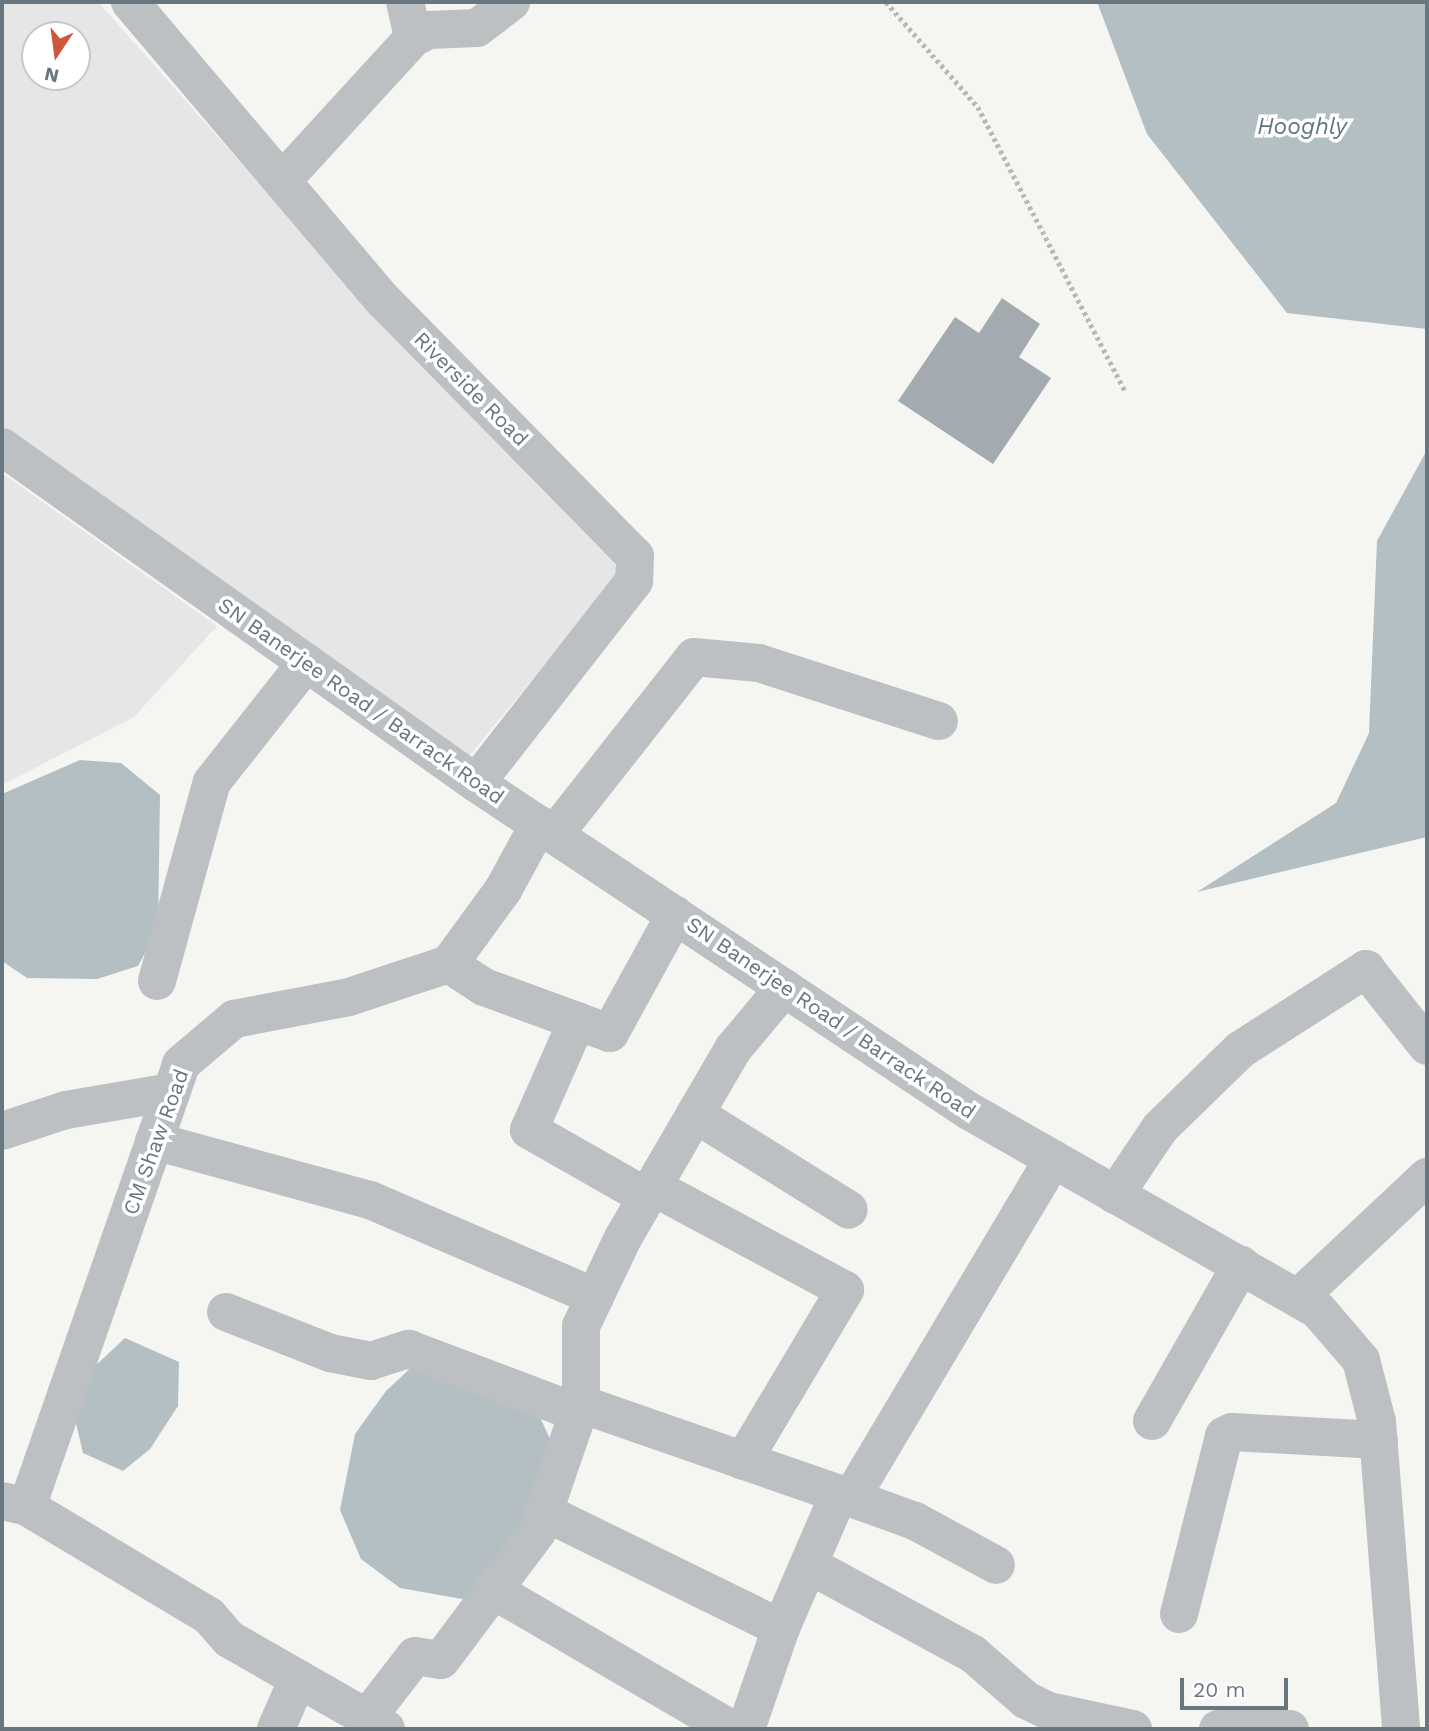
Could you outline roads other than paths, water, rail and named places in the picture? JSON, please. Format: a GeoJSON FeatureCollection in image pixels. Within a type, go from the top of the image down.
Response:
{"type":"FeatureCollection","features":[{"type":"Feature","properties":{"kind":"street","name":"Riverside Road"},"geometry":{"type":"LineString","coordinates":[[131,2],[383,301],[635,556],[634,581],[476,783]]}},
{"type":"Feature","properties":{"kind":"street"},"geometry":{"type":"LineString","coordinates":[[405,2],[413,38]]}},
{"type":"Feature","properties":{"kind":"street"},"geometry":{"type":"LineString","coordinates":[[282,181],[413,38],[429,30],[477,28],[511,2]]}},
{"type":"Feature","properties":{"kind":"street","name":"SN Banerjee Road / Barrack Road"},"geometry":{"type":"LineString","coordinates":[[2,447],[476,783],[969,1111],[1318,1310],[1361,1360],[1379,1440],[1413,1680],[1401,1729]]}},
{"type":"Feature","properties":{"kind":"street"},"geometry":{"type":"LineString","coordinates":[[675,915],[610,1033],[484,987],[449,964],[547,829],[694,657],[759,663],[939,722]]}},
{"type":"Feature","properties":{"kind":"street"},"geometry":{"type":"LineString","coordinates":[[157,981],[212,782],[306,663]]}},
{"type":"Feature","properties":{"kind":"street","name":"CM Shaw Road"},"geometry":{"type":"LineString","coordinates":[[9,1503],[154,1141],[181,1064],[234,1019],[349,997],[449,964]]}},
{"type":"Feature","properties":{"kind":"street"},"geometry":{"type":"LineString","coordinates":[[1115,1195],[1160,1128],[1240,1050],[1366,969],[1427,1046]]}},
{"type":"Feature","properties":{"kind":"street"},"geometry":{"type":"LineString","coordinates":[[9,1503],[209,1616],[229,1640],[376,1724],[415,1656],[441,1660],[537,1532],[579,1409],[581,1326],[650,1192],[733,1049],[784,988]]}},
{"type":"Feature","properties":{"kind":"street"},"geometry":{"type":"LineString","coordinates":[[577,1021],[529,1130],[845,1290],[743,1461]]}},
{"type":"Feature","properties":{"kind":"street"},"geometry":{"type":"LineString","coordinates":[[2,1131],[66,1110],[171,1092]]}},
{"type":"Feature","properties":{"kind":"street"},"geometry":{"type":"LineString","coordinates":[[695,1114],[849,1210]]}},
{"type":"Feature","properties":{"kind":"street"},"geometry":{"type":"LineString","coordinates":[[154,1141],[370,1200],[595,1297]]}},
{"type":"Feature","properties":{"kind":"street"},"geometry":{"type":"LineString","coordinates":[[746,1729],[781,1628],[809,1565],[845,1497],[1053,1159]]}},
{"type":"Feature","properties":{"kind":"street"},"geometry":{"type":"LineString","coordinates":[[1298,1298],[1427,1177]]}},
{"type":"Feature","properties":{"kind":"street"},"geometry":{"type":"LineString","coordinates":[[1152,1421],[1241,1265]]}},
{"type":"Feature","properties":{"kind":"street"},"geometry":{"type":"LineString","coordinates":[[226,1312],[330,1353],[371,1361],[409,1349],[915,1521],[996,1565]]}},
{"type":"Feature","properties":{"kind":"street"},"geometry":{"type":"LineString","coordinates":[[1179,1614],[1224,1436],[1232,1432],[1379,1440]]}},
{"type":"Feature","properties":{"kind":"street"},"geometry":{"type":"LineString","coordinates":[[544,1512],[781,1628]]}},
{"type":"Feature","properties":{"kind":"street"},"geometry":{"type":"LineString","coordinates":[[809,1565],[973,1654],[1045,1720],[1133,1729]]}},
{"type":"Feature","properties":{"kind":"street"},"geometry":{"type":"LineString","coordinates":[[493,1590],[731,1729]]}},
{"type":"Feature","properties":{"kind":"street"},"geometry":{"type":"LineString","coordinates":[[276,1729],[298,1679]]}},
{"type":"Feature","properties":{"kind":"street"},"geometry":{"type":"LineString","coordinates":[[1218,1729],[1290,1729]]}},
{"type":"Feature","properties":{"kind":"water","name":"Hooghly"},"geometry":{"type":"Polygon","coordinates":[[[1097,2],[1427,2],[1427,329],[1287,313],[1147,134],[1097,2]]]}},
{"type":"Feature","properties":{"kind":"water"},"geometry":{"type":"Polygon","coordinates":[[[1427,450],[1427,837],[1197,892],[1336,803],[1369,733],[1377,541],[1427,450]]]}},
{"type":"Feature","properties":{"kind":"water"},"geometry":{"type":"Polygon","coordinates":[[[80,760],[121,763],[160,795],[158,929],[138,966],[97,979],[27,978],[2,961],[2,794],[80,760]]]}},
{"type":"Feature","properties":{"kind":"water"},"geometry":{"type":"Polygon","coordinates":[[[125,1338],[179,1362],[178,1406],[150,1449],[123,1471],[83,1453],[74,1415],[93,1368],[125,1338]]]}},
{"type":"Feature","properties":{"kind":"water"},"geometry":{"type":"Polygon","coordinates":[[[417,1362],[534,1404],[555,1450],[524,1535],[479,1602],[400,1588],[361,1559],[340,1510],[355,1434],[386,1391],[417,1362]]]}}]}
